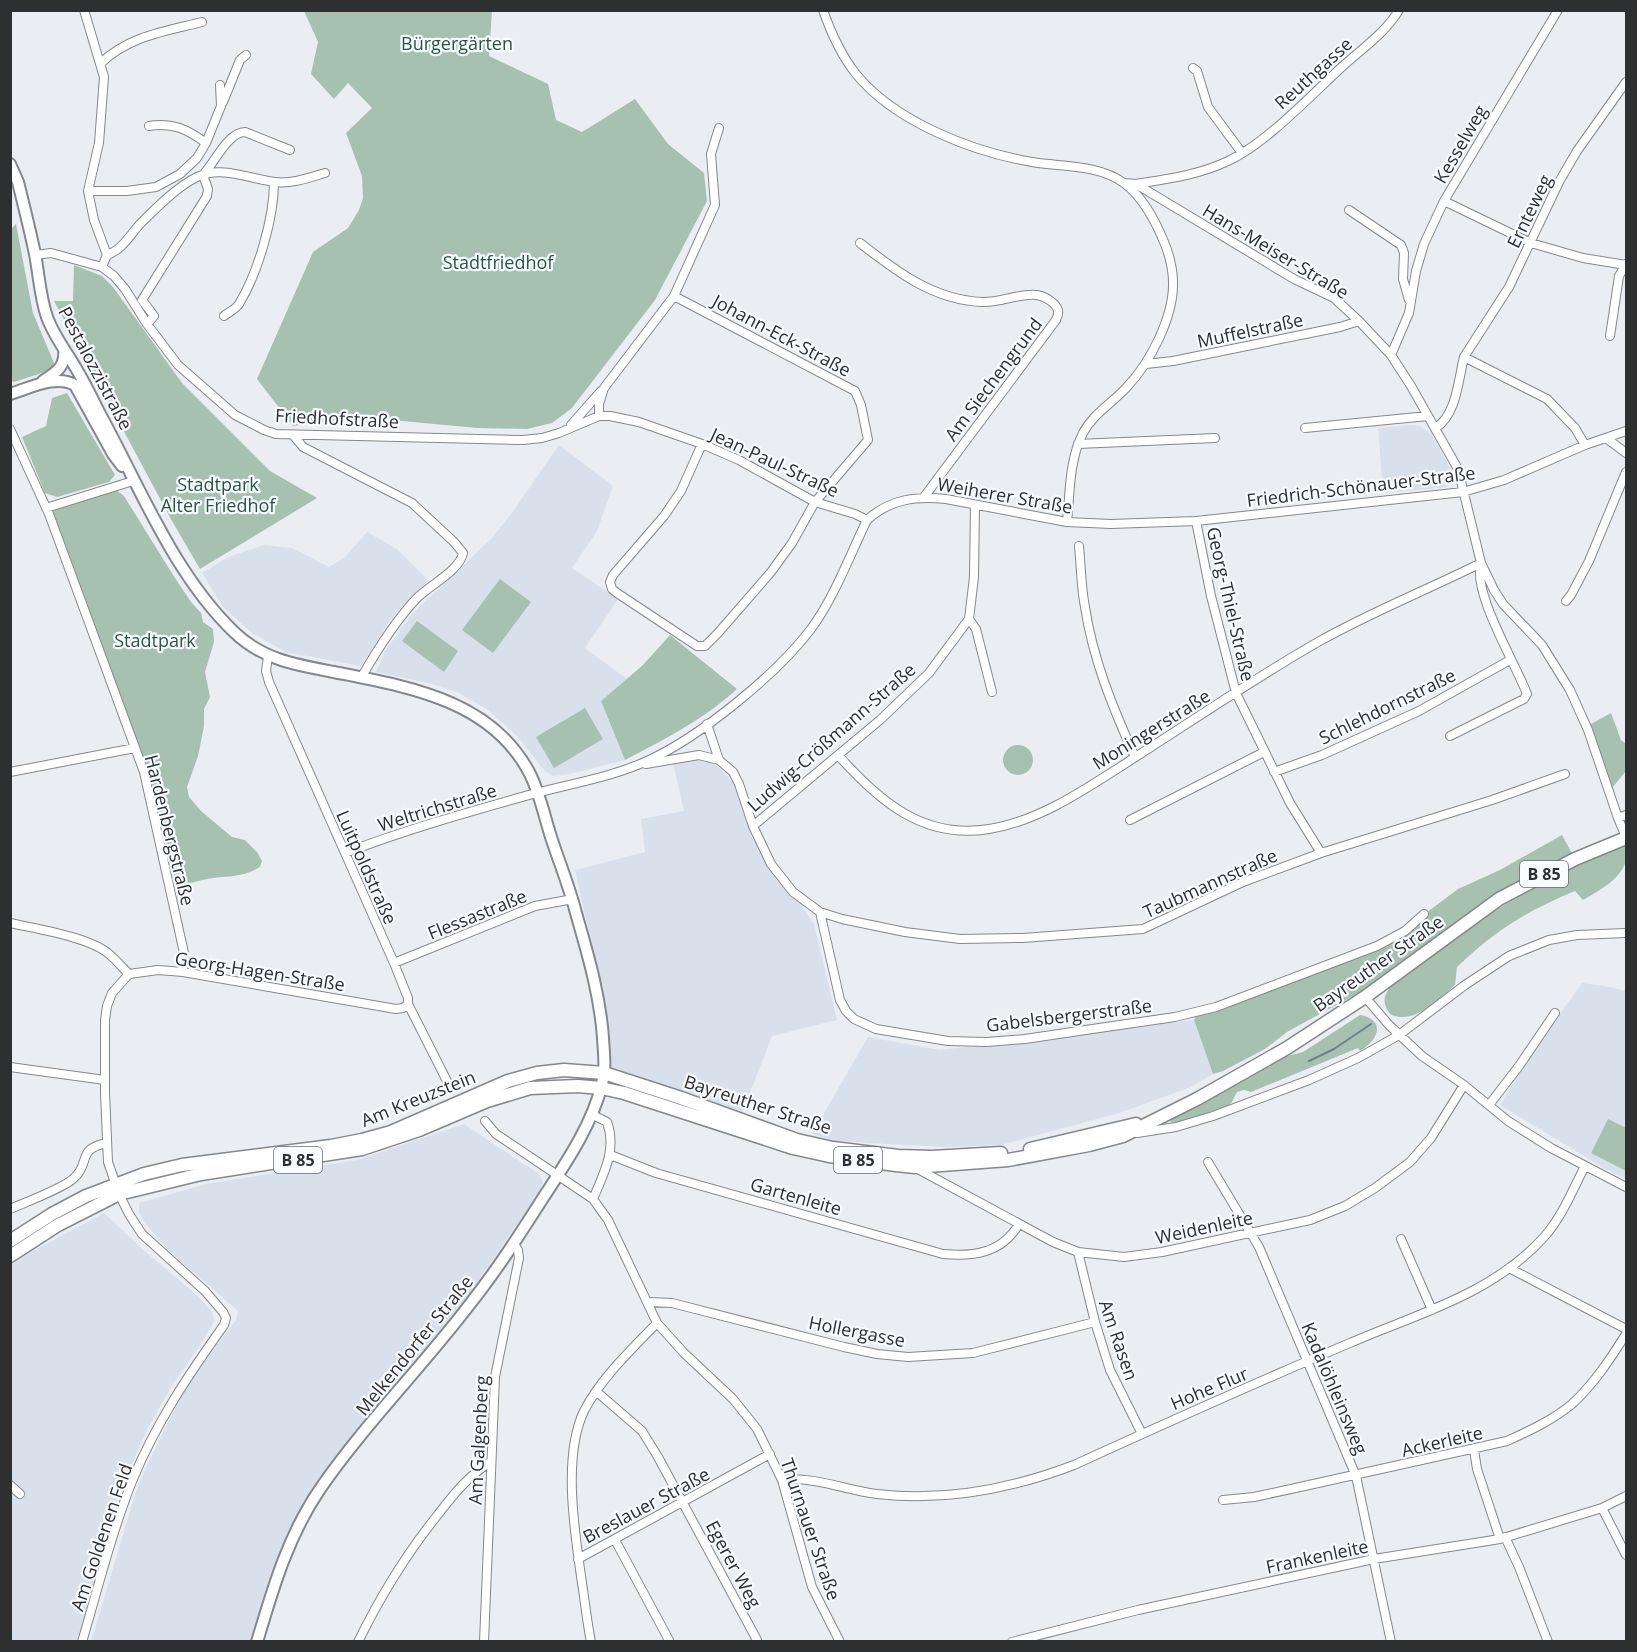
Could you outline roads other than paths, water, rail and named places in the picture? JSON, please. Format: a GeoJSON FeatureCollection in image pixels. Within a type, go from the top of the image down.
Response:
{"type":"FeatureCollection","features":[{"type":"Feature","properties":{"kind":"main road","name":"Bayreuther Straße"},"geometry":{"type":"LineString","coordinates":[[601,1088],[624,1093],[793,1148],[829,1156],[915,1167],[1008,1160],[1077,1148],[1123,1136],[1197,1099],[1287,1048],[1365,997],[1499,900],[1541,876],[1623,839]]}},
{"type":"Feature","properties":{"kind":"main road","name":"Am Kreuzstein"},"geometry":{"type":"LineString","coordinates":[[10,1256],[117,1189],[182,1165],[331,1146],[372,1137],[399,1129],[522,1076],[564,1070],[604,1073]]}},
{"type":"Feature","properties":{"kind":"main road","name":"Bayreuther Straße"},"geometry":{"type":"LineString","coordinates":[[604,1073],[797,1140],[833,1148],[897,1156],[932,1158],[1012,1152],[1151,1121]]}},
{"type":"Feature","properties":{"kind":"main road","name":"Am Kreuzstein"},"geometry":{"type":"LineString","coordinates":[[10,1241],[52,1214],[86,1196],[201,1174],[362,1149],[419,1131],[487,1101],[530,1088],[547,1086],[601,1088]]}},
{"type":"Feature","properties":{"kind":"street"},"geometry":{"type":"LineString","coordinates":[[84,10],[104,77],[99,143],[88,191],[94,220],[107,255],[102,267]]}},
{"type":"Feature","properties":{"kind":"street"},"geometry":{"type":"LineString","coordinates":[[823,10],[837,47],[857,75],[894,108],[947,136],[998,155],[1105,173],[1124,183],[1139,198],[1152,216],[1165,243],[1173,281],[1171,303],[1164,325],[1146,364],[1126,388],[1091,421],[1078,444],[1073,464],[1067,522]]}},
{"type":"Feature","properties":{"kind":"street","name":"Reuthgasse"},"geometry":{"type":"LineString","coordinates":[[1136,184],[1206,171],[1242,153],[1287,118],[1384,28],[1399,10]]}},
{"type":"Feature","properties":{"kind":"street","name":"Kesselweg"},"geometry":{"type":"LineString","coordinates":[[1390,355],[1409,313],[1424,243],[1444,201],[1558,10]]}},
{"type":"Feature","properties":{"kind":"street"},"geometry":{"type":"LineString","coordinates":[[100,63],[128,42],[202,22]]}},
{"type":"Feature","properties":{"kind":"street"},"geometry":{"type":"LineString","coordinates":[[88,191],[127,191],[156,186],[180,174],[197,158],[206,143],[240,60],[246,55]]}},
{"type":"Feature","properties":{"kind":"street"},"geometry":{"type":"LineString","coordinates":[[1193,68],[1197,71],[1208,106],[1242,153]]}},
{"type":"Feature","properties":{"kind":"street","name":"Ernteweg"},"geometry":{"type":"LineString","coordinates":[[1436,428],[1445,422],[1451,412],[1464,357],[1498,306],[1531,243],[1559,182],[1577,151],[1626,82]]}},
{"type":"Feature","properties":{"kind":"street"},"geometry":{"type":"LineString","coordinates":[[220,85],[221,106]]}},
{"type":"Feature","properties":{"kind":"street"},"geometry":{"type":"LineString","coordinates":[[149,126],[165,123],[193,133],[206,143]]}},
{"type":"Feature","properties":{"kind":"street"},"geometry":{"type":"LineString","coordinates":[[565,430],[604,388],[674,296],[715,205],[711,154],[719,128]]}},
{"type":"Feature","properties":{"kind":"street"},"geometry":{"type":"LineString","coordinates":[[203,175],[212,166],[232,136],[238,132],[245,132],[290,150]]}},
{"type":"Feature","properties":{"kind":"street","name":"Pestalozzistraße"},"geometry":{"type":"LineString","coordinates":[[10,164],[18,182],[47,317],[119,448],[133,481]]}},
{"type":"Feature","properties":{"kind":"street"},"geometry":{"type":"LineString","coordinates":[[107,255],[115,252],[169,197],[197,177],[212,172],[244,175],[274,182],[296,181],[325,173]]}},
{"type":"Feature","properties":{"kind":"street"},"geometry":{"type":"LineString","coordinates":[[147,324],[154,316],[142,300],[207,196],[208,189],[203,175]]}},
{"type":"Feature","properties":{"kind":"street"},"geometry":{"type":"LineString","coordinates":[[224,316],[238,306],[264,244],[274,200],[274,182]]}},
{"type":"Feature","properties":{"kind":"street","name":"Hans-Meiser-Straße"},"geometry":{"type":"LineString","coordinates":[[1124,183],[1136,184],[1294,279],[1334,298],[1359,321],[1390,355],[1412,386],[1458,469],[1481,563]]}},
{"type":"Feature","properties":{"kind":"street"},"geometry":{"type":"LineString","coordinates":[[1444,201],[1531,243],[1583,258],[1626,264],[1619,276],[1610,336]]}},
{"type":"Feature","properties":{"kind":"street","name":"Kesselweg"},"geometry":{"type":"LineString","coordinates":[[1349,210],[1401,245],[1404,253],[1404,288],[1410,302]]}},
{"type":"Feature","properties":{"kind":"street","name":"Am Siechengrund"},"geometry":{"type":"LineString","coordinates":[[860,243],[897,272],[942,294],[984,302],[1037,295],[1055,304],[1058,311],[1056,320],[924,496]]}},
{"type":"Feature","properties":{"kind":"street","name":"Friedhofstraße"},"geometry":{"type":"LineString","coordinates":[[35,255],[51,253],[102,267],[125,289],[177,365],[235,415],[276,434],[523,440],[542,438],[599,416]]}},
{"type":"Feature","properties":{"kind":"street","name":"Johann-Eck-Straße"},"geometry":{"type":"LineString","coordinates":[[674,296],[855,391],[861,405],[868,440],[815,502],[792,543],[771,572],[718,633],[705,646],[700,647],[617,593],[612,589],[610,582],[613,575],[664,516],[702,444]]}},
{"type":"Feature","properties":{"kind":"street","name":"Muffelstraße"},"geometry":{"type":"LineString","coordinates":[[1146,364],[1173,361],[1340,327],[1359,321]]}},
{"type":"Feature","properties":{"kind":"street"},"geometry":{"type":"LineString","coordinates":[[10,394],[38,385],[61,367],[65,360],[64,350]]}},
{"type":"Feature","properties":{"kind":"street"},"geometry":{"type":"LineString","coordinates":[[1464,357],[1547,399],[1575,429],[1585,445]]}},
{"type":"Feature","properties":{"kind":"street","name":"Pestalozzistraße"},"geometry":{"type":"LineString","coordinates":[[38,385],[57,381],[75,385],[113,454],[133,481],[177,557],[210,605],[236,634],[256,650],[292,664],[420,690],[462,707],[485,721],[506,739],[520,757],[538,792]]}},
{"type":"Feature","properties":{"kind":"street"},"geometry":{"type":"LineString","coordinates":[[599,416],[599,404],[604,388]]}},
{"type":"Feature","properties":{"kind":"street","name":"Jean-Paul-Straße"},"geometry":{"type":"LineString","coordinates":[[599,416],[639,422],[702,444],[739,460],[815,502],[867,520]]}},
{"type":"Feature","properties":{"kind":"street"},"geometry":{"type":"LineString","coordinates":[[1305,428],[1428,416]]}},
{"type":"Feature","properties":{"kind":"street","name":"Hardenbergstraße"},"geometry":{"type":"LineString","coordinates":[[10,429],[46,508],[144,772],[184,953],[183,972]]}},
{"type":"Feature","properties":{"kind":"street","name":"Friedrich-Schönauer-Straße"},"geometry":{"type":"LineString","coordinates":[[1196,521],[1464,492],[1504,480],[1585,445],[1626,432]]}},
{"type":"Feature","properties":{"kind":"street"},"geometry":{"type":"LineString","coordinates":[[293,435],[303,447],[411,503],[463,553],[462,559],[417,598],[402,615],[361,678]]}},
{"type":"Feature","properties":{"kind":"street"},"geometry":{"type":"LineString","coordinates":[[1078,444],[1215,438]]}},
{"type":"Feature","properties":{"kind":"street"},"geometry":{"type":"LineString","coordinates":[[1606,438],[1626,453]]}},
{"type":"Feature","properties":{"kind":"street"},"geometry":{"type":"LineString","coordinates":[[1566,601],[1576,588],[1589,561],[1626,472]]}},
{"type":"Feature","properties":{"kind":"street"},"geometry":{"type":"LineString","coordinates":[[46,508],[133,481]]}},
{"type":"Feature","properties":{"kind":"street","name":"Weiherer Straße"},"geometry":{"type":"LineString","coordinates":[[867,520],[877,511],[891,504],[924,496],[1067,522],[1091,524],[1196,521]]}},
{"type":"Feature","properties":{"kind":"street","name":"Ludwig-Crößmann-Straße"},"geometry":{"type":"LineString","coordinates":[[753,826],[880,720],[929,673],[969,619],[974,577],[975,506]]}},
{"type":"Feature","properties":{"kind":"street"},"geometry":{"type":"LineString","coordinates":[[538,792],[590,781],[636,765],[684,742],[752,689],[810,631],[822,614],[867,520]]}},
{"type":"Feature","properties":{"kind":"street","name":"Georg-Thiel-Straße"},"geometry":{"type":"LineString","coordinates":[[1196,521],[1211,596],[1236,693],[1290,803],[1321,853]]}},
{"type":"Feature","properties":{"kind":"street"},"geometry":{"type":"LineString","coordinates":[[1079,546],[1084,607],[1094,650],[1113,707],[1135,757]]}},
{"type":"Feature","properties":{"kind":"street"},"geometry":{"type":"LineString","coordinates":[[1450,736],[1524,699],[1527,694],[1484,597],[1478,572],[1481,563]]}},
{"type":"Feature","properties":{"kind":"street","name":"Moningerstraße"},"geometry":{"type":"LineString","coordinates":[[838,754],[862,782],[891,807],[910,818],[935,826],[964,830],[988,830],[1020,821],[1069,798],[1328,637],[1378,610],[1481,563]]}},
{"type":"Feature","properties":{"kind":"street","name":"Bayreuther Straße"},"geometry":{"type":"LineString","coordinates":[[1481,563],[1503,604],[1542,645],[1570,690],[1622,816],[1623,839]]}},
{"type":"Feature","properties":{"kind":"street"},"geometry":{"type":"LineString","coordinates":[[969,619],[976,629],[992,692]]}},
{"type":"Feature","properties":{"kind":"street","name":"Luitpoldstraße"},"geometry":{"type":"LineString","coordinates":[[268,656],[266,671],[269,682],[394,963],[408,1004],[450,1087]]}},
{"type":"Feature","properties":{"kind":"street","name":"Schlehdornstraße"},"geometry":{"type":"LineString","coordinates":[[1274,772],[1322,755],[1419,711],[1510,660]]}},
{"type":"Feature","properties":{"kind":"street"},"geometry":{"type":"LineString","coordinates":[[707,724],[719,760]]}},
{"type":"Feature","properties":{"kind":"street"},"geometry":{"type":"LineString","coordinates":[[10,772],[135,748]]}},
{"type":"Feature","properties":{"kind":"street"},"geometry":{"type":"LineString","coordinates":[[1130,820],[1264,752]]}},
{"type":"Feature","properties":{"kind":"street"},"geometry":{"type":"LineString","coordinates":[[636,765],[699,755],[719,760],[733,772],[753,826],[771,864],[793,892],[820,912]]}},
{"type":"Feature","properties":{"kind":"street","name":"Taubmannstraße"},"geometry":{"type":"LineString","coordinates":[[820,912],[905,932],[960,939],[1023,938],[1143,929],[1243,882],[1321,853],[1492,800],[1565,774]]}},
{"type":"Feature","properties":{"kind":"street","name":"Weltrichstraße"},"geometry":{"type":"LineString","coordinates":[[345,853],[393,835],[538,792]]}},
{"type":"Feature","properties":{"kind":"street","name":"Melkendorfer Straße"},"geometry":{"type":"LineString","coordinates":[[257,1641],[276,1578],[297,1526],[320,1489],[471,1304],[514,1244],[557,1176],[591,1114],[601,1088],[604,1056],[599,996],[573,899],[538,792]]}},
{"type":"Feature","properties":{"kind":"street","name":"Flessastraße"},"geometry":{"type":"LineString","coordinates":[[394,963],[535,906],[573,899]]}},
{"type":"Feature","properties":{"kind":"street","name":"Gabelsbergerstraße"},"geometry":{"type":"LineString","coordinates":[[820,912],[840,1000],[854,1019],[876,1029],[912,1036],[948,1041],[987,1042],[1025,1039],[1175,1017],[1216,1007],[1377,946],[1405,931],[1425,914]]}},
{"type":"Feature","properties":{"kind":"street"},"geometry":{"type":"LineString","coordinates":[[10,923],[70,937],[98,947],[108,953],[129,974],[112,993],[105,1020],[108,1162],[117,1189]]}},
{"type":"Feature","properties":{"kind":"street","name":"Bayreuther Straße"},"geometry":{"type":"LineString","coordinates":[[1123,1136],[1176,1127],[1213,1116],[1309,1080],[1358,1058],[1399,1035],[1465,985],[1509,956],[1558,938],[1626,933]]}},
{"type":"Feature","properties":{"kind":"street","name":"Georg-Hagen-Straße"},"geometry":{"type":"LineString","coordinates":[[129,974],[158,970],[183,972],[396,1009],[408,1004]]}},
{"type":"Feature","properties":{"kind":"street"},"geometry":{"type":"LineString","coordinates":[[1365,997],[1399,1035],[1422,1056],[1464,1085],[1524,1133],[1626,1187]]}},
{"type":"Feature","properties":{"kind":"street"},"geometry":{"type":"LineString","coordinates":[[1489,1105],[1555,1013]]}},
{"type":"Feature","properties":{"kind":"street"},"geometry":{"type":"LineString","coordinates":[[10,1067],[105,1080]]}},
{"type":"Feature","properties":{"kind":"street","name":"Weidenleite"},"geometry":{"type":"LineString","coordinates":[[915,1167],[1053,1242],[1078,1252],[1124,1257],[1162,1252],[1310,1220],[1345,1206],[1375,1188],[1410,1162],[1431,1138],[1464,1085]]}},
{"type":"Feature","properties":{"kind":"street"},"geometry":{"type":"LineString","coordinates":[[591,1114],[607,1122],[611,1132],[610,1158],[593,1199]]}},
{"type":"Feature","properties":{"kind":"street"},"geometry":{"type":"LineString","coordinates":[[485,1121],[496,1134],[557,1176]]}},
{"type":"Feature","properties":{"kind":"street"},"geometry":{"type":"LineString","coordinates":[[10,1209],[71,1181],[80,1172],[88,1151],[95,1145],[107,1143]]}},
{"type":"Feature","properties":{"kind":"street","name":"Gartenleite"},"geometry":{"type":"LineString","coordinates":[[610,1158],[614,1156],[656,1173],[943,1254],[957,1255],[990,1251],[1001,1245],[1019,1224]]}},
{"type":"Feature","properties":{"kind":"street","name":"Kadalöhleinsweg"},"geometry":{"type":"LineString","coordinates":[[1208,1162],[1250,1232],[1356,1476],[1391,1641]]}},
{"type":"Feature","properties":{"kind":"street","name":"Hohe Flur"},"geometry":{"type":"LineString","coordinates":[[782,1480],[798,1478],[854,1491],[919,1497],[963,1494],[1001,1488],[1035,1480],[1074,1465],[1485,1285],[1509,1268],[1554,1225],[1585,1166]]}},
{"type":"Feature","properties":{"kind":"street","name":"Thurnauer Straße"},"geometry":{"type":"LineString","coordinates":[[557,1176],[593,1199],[608,1220],[657,1323],[740,1407],[757,1429],[782,1480],[812,1587],[840,1641]]}},
{"type":"Feature","properties":{"kind":"street","name":"Am Goldenen Feld"},"geometry":{"type":"LineString","coordinates":[[82,1641],[133,1480],[160,1424],[188,1376],[224,1325],[226,1318],[205,1291],[142,1234],[117,1189]]}},
{"type":"Feature","properties":{"kind":"street"},"geometry":{"type":"LineString","coordinates":[[1401,1239],[1432,1310]]}},
{"type":"Feature","properties":{"kind":"street","name":"Am Galgenberg"},"geometry":{"type":"LineString","coordinates":[[484,1641],[495,1377],[519,1258],[514,1244]]}},
{"type":"Feature","properties":{"kind":"street","name":"Am Rasen"},"geometry":{"type":"LineString","coordinates":[[1078,1252],[1095,1322],[1110,1370],[1142,1434]]}},
{"type":"Feature","properties":{"kind":"street"},"geometry":{"type":"LineString","coordinates":[[1509,1268],[1626,1329]]}},
{"type":"Feature","properties":{"kind":"street","name":"Hollergasse"},"geometry":{"type":"LineString","coordinates":[[649,1302],[672,1303],[844,1347],[877,1354],[908,1357],[973,1353],[1095,1322]]}},
{"type":"Feature","properties":{"kind":"street"},"geometry":{"type":"LineString","coordinates":[[578,1559],[574,1536],[572,1487],[576,1434],[584,1412],[597,1392],[626,1355],[657,1323]]}},
{"type":"Feature","properties":{"kind":"street","name":"Ackerleite"},"geometry":{"type":"LineString","coordinates":[[1223,1500],[1254,1497],[1356,1476],[1507,1441],[1534,1429],[1571,1404],[1610,1359],[1626,1334]]}},
{"type":"Feature","properties":{"kind":"street","name":"Egerer Weg"},"geometry":{"type":"LineString","coordinates":[[597,1392],[642,1431],[756,1641]]}},
{"type":"Feature","properties":{"kind":"street"},"geometry":{"type":"LineString","coordinates":[[1474,1450],[1477,1469],[1503,1538],[1519,1567],[1548,1641]]}},
{"type":"Feature","properties":{"kind":"street","name":"Breslauer Straße"},"geometry":{"type":"LineString","coordinates":[[591,1641],[578,1559],[770,1454]]}},
{"type":"Feature","properties":{"kind":"street"},"geometry":{"type":"LineString","coordinates":[[358,1641],[411,1548],[471,1474],[490,1462]]}},
{"type":"Feature","properties":{"kind":"street"},"geometry":{"type":"LineString","coordinates":[[10,1485],[20,1494]]}},
{"type":"Feature","properties":{"kind":"street","name":"Frankenleite"},"geometry":{"type":"LineString","coordinates":[[1012,1641],[1138,1610],[1374,1559],[1503,1538],[1602,1508],[1626,1496]]}},
{"type":"Feature","properties":{"kind":"street"},"geometry":{"type":"LineString","coordinates":[[1602,1508],[1626,1556]]}},
{"type":"Feature","properties":{"kind":"street"},"geometry":{"type":"LineString","coordinates":[[615,1540],[670,1641]]}},
{"type":"Feature","properties":{"kind":"waterway"},"geometry":{"type":"LineString","coordinates":[[1309,1061],[1334,1049],[1371,1024]]}},
{"type":"Feature","properties":{"kind":"park label","name":"Bürgergärten"},"geometry":{"type":"Point","coordinates":[457,43]}},
{"type":"Feature","properties":{"kind":"park label","name":"Stadtfriedhof"},"geometry":{"type":"Point","coordinates":[498,262]}},
{"type":"Feature","properties":{"kind":"park label","name":"Stadtpark Alter Friedhof"},"geometry":{"type":"Point","coordinates":[218,494]}},
{"type":"Feature","properties":{"kind":"park label","name":"Stadtpark"},"geometry":{"type":"Point","coordinates":[155,640]}}]}
